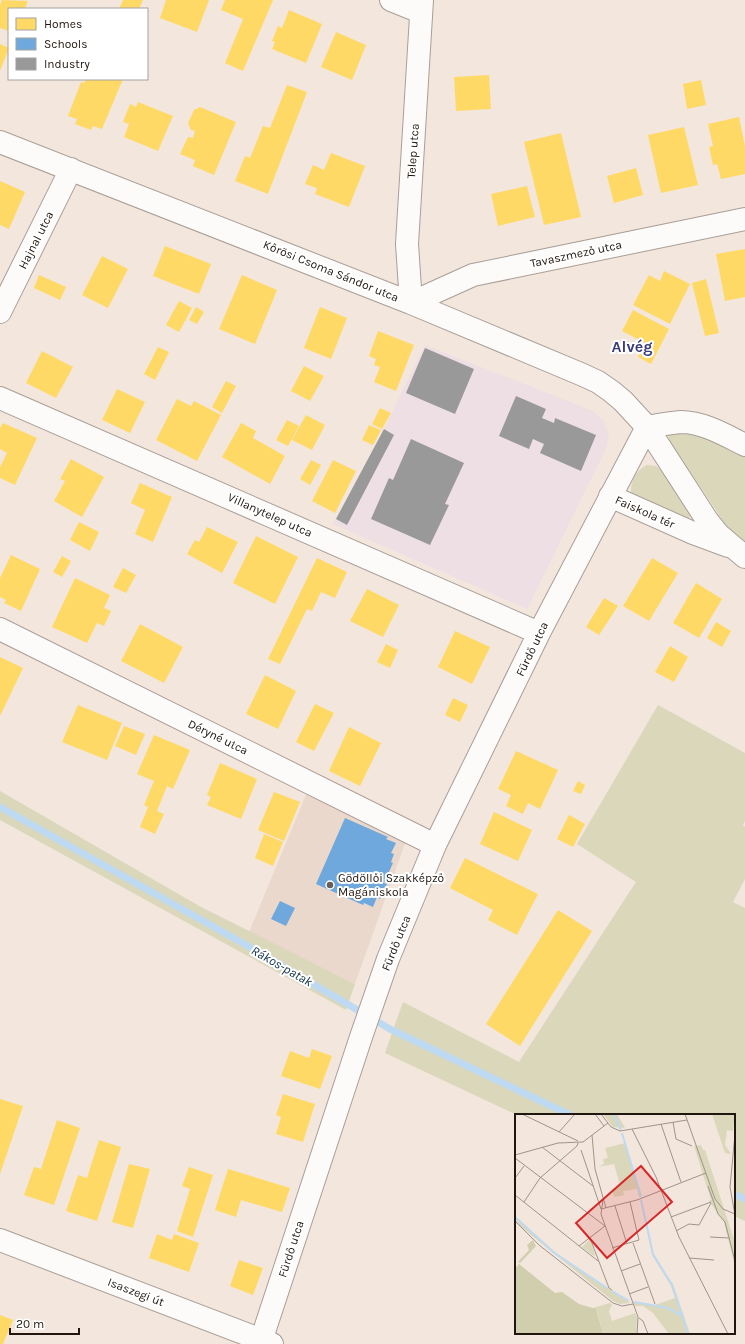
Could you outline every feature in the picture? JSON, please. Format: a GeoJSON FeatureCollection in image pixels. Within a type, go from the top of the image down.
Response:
{"type":"FeatureCollection","features":[{"type":"Feature","properties":{"kind":"street"},"geometry":{"type":"LineString","coordinates":[[391,0],[422,6]]}},
{"type":"Feature","properties":{"kind":"street","name":"Telep utca"},"geometry":{"type":"LineString","coordinates":[[411,303],[407,244],[422,6]]}},
{"type":"Feature","properties":{"kind":"street","name":"Kőrösi Csoma Sándor utca"},"geometry":{"type":"LineString","coordinates":[[0,142],[411,303],[582,374],[598,382],[623,401],[646,427]]}},
{"type":"Feature","properties":{"kind":"street","name":"Hajnal utca"},"geometry":{"type":"LineString","coordinates":[[0,312],[71,169]]}},
{"type":"Feature","properties":{"kind":"street","name":"Tavaszmező utca"},"geometry":{"type":"LineString","coordinates":[[411,303],[473,275],[745,219]]}},
{"type":"Feature","properties":{"kind":"street","name":"Villanytelep utca"},"geometry":{"type":"LineString","coordinates":[[0,398],[539,633]]}},
{"type":"Feature","properties":{"kind":"street"},"geometry":{"type":"LineString","coordinates":[[646,427],[680,422],[700,425],[719,432],[745,445]]}},
{"type":"Feature","properties":{"kind":"street","name":"Faiskola tér"},"geometry":{"type":"LineString","coordinates":[[646,427],[707,520],[719,535],[738,552],[610,496],[646,427]]}},
{"type":"Feature","properties":{"kind":"street","name":"Fürdő utca"},"geometry":{"type":"LineString","coordinates":[[264,1343],[363,1031],[388,959],[435,845],[539,633],[610,496]]}},
{"type":"Feature","properties":{"kind":"street","name":"Déryné utca"},"geometry":{"type":"LineString","coordinates":[[0,629],[435,845]]}},
{"type":"Feature","properties":{"kind":"street","name":"Isaszegi út"},"geometry":{"type":"LineString","coordinates":[[0,1240],[264,1343]]}},
{"type":"Feature","properties":{"kind":"shaded area"},"geometry":{"type":"Polygon","coordinates":[[[425,345],[593,411],[604,421],[609,434],[606,449],[527,609],[333,524],[384,429],[425,345]]]}},
{"type":"Feature","properties":{"kind":"shaded area"},"geometry":{"type":"Polygon","coordinates":[[[680,427],[745,454],[745,542],[724,522],[670,442],[668,434],[680,427]]]}},
{"type":"Feature","properties":{"kind":"shaded area"},"geometry":{"type":"Polygon","coordinates":[[[647,465],[656,466],[662,471],[690,513],[689,518],[635,496],[631,492],[633,479],[640,470],[647,465]]]}},
{"type":"Feature","properties":{"kind":"shaded area"},"geometry":{"type":"Polygon","coordinates":[[[658,705],[745,753],[745,821],[743,825],[745,827],[745,879],[733,902],[745,908],[745,1221],[735,1216],[735,1114],[515,1114],[385,1053],[403,1002],[519,1062],[636,882],[577,844],[658,705]]]}},
{"type":"Feature","properties":{"kind":"shaded area","name":"Gödöllői Szakképző Magániskola"},"geometry":{"type":"Polygon","coordinates":[[[308,790],[407,838],[355,984],[249,932],[308,790]]]}},
{"type":"Feature","properties":{"kind":"shaded area"},"geometry":{"type":"Polygon","coordinates":[[[0,791],[201,907],[355,984],[346,1010],[0,820],[0,791]]]}},
{"type":"Feature","properties":{"kind":"building: Homes"},"geometry":{"type":"Polygon","coordinates":[[[2,0],[28,1],[25,8],[8,8],[8,31],[0,28],[0,5],[2,0]]]}},
{"type":"Feature","properties":{"kind":"building: Homes"},"geometry":{"type":"Polygon","coordinates":[[[123,0],[143,0],[139,8],[119,8],[123,0]]]}},
{"type":"Feature","properties":{"kind":"building: Homes"},"geometry":{"type":"Polygon","coordinates":[[[166,0],[209,0],[197,32],[160,18],[166,0]]]}},
{"type":"Feature","properties":{"kind":"building: Homes"},"geometry":{"type":"Polygon","coordinates":[[[225,0],[273,0],[243,71],[225,63],[243,19],[221,10],[225,0]]]}},
{"type":"Feature","properties":{"kind":"building: Homes"},"geometry":{"type":"Polygon","coordinates":[[[289,10],[322,24],[306,63],[272,49],[275,42],[272,41],[278,26],[282,28],[289,10]]]}},
{"type":"Feature","properties":{"kind":"building: Homes"},"geometry":{"type":"Polygon","coordinates":[[[336,32],[366,45],[352,80],[321,67],[336,32]]]}},
{"type":"Feature","properties":{"kind":"building: Homes"},"geometry":{"type":"Polygon","coordinates":[[[0,44],[8,48],[8,51],[0,71],[0,44]]]}},
{"type":"Feature","properties":{"kind":"building: Homes"},"geometry":{"type":"Polygon","coordinates":[[[489,75],[491,109],[456,111],[454,77],[489,75]]]}},
{"type":"Feature","properties":{"kind":"building: Homes"},"geometry":{"type":"Polygon","coordinates":[[[86,80],[123,80],[102,129],[93,126],[91,130],[75,124],[77,119],[68,116],[81,82],[84,83],[86,80]]]}},
{"type":"Feature","properties":{"kind":"building: Homes"},"geometry":{"type":"Polygon","coordinates":[[[701,80],[706,105],[687,109],[683,84],[701,80]]]}},
{"type":"Feature","properties":{"kind":"building: Homes"},"geometry":{"type":"Polygon","coordinates":[[[287,85],[307,92],[268,194],[235,181],[245,156],[250,158],[263,126],[270,128],[287,85]]]}},
{"type":"Feature","properties":{"kind":"building: Homes"},"geometry":{"type":"Polygon","coordinates":[[[138,102],[173,116],[158,151],[124,137],[129,124],[123,122],[130,104],[136,107],[138,102]]]}},
{"type":"Feature","properties":{"kind":"building: Homes"},"geometry":{"type":"Polygon","coordinates":[[[200,107],[236,122],[214,175],[193,166],[195,160],[180,154],[188,137],[193,138],[195,131],[191,130],[188,123],[194,110],[200,107]]]}},
{"type":"Feature","properties":{"kind":"building: Homes"},"geometry":{"type":"Polygon","coordinates":[[[739,117],[745,146],[745,174],[721,179],[717,164],[713,165],[709,147],[713,146],[708,124],[739,117]]]}},
{"type":"Feature","properties":{"kind":"building: Homes"},"geometry":{"type":"Polygon","coordinates":[[[684,127],[698,185],[661,193],[648,135],[684,127]]]}},
{"type":"Feature","properties":{"kind":"building: Homes"},"geometry":{"type":"Polygon","coordinates":[[[561,133],[581,217],[544,225],[524,142],[561,133]]]}},
{"type":"Feature","properties":{"kind":"building: Homes"},"geometry":{"type":"Polygon","coordinates":[[[331,153],[365,166],[349,207],[315,194],[317,188],[305,184],[313,165],[324,170],[331,153]]]}},
{"type":"Feature","properties":{"kind":"building: Homes"},"geometry":{"type":"Polygon","coordinates":[[[636,168],[643,195],[614,203],[607,176],[636,168]]]}},
{"type":"Feature","properties":{"kind":"building: Homes"},"geometry":{"type":"Polygon","coordinates":[[[0,181],[25,192],[9,229],[0,225],[0,181]]]}},
{"type":"Feature","properties":{"kind":"building: Homes"},"geometry":{"type":"Polygon","coordinates":[[[527,186],[535,217],[498,226],[491,194],[527,186]]]}},
{"type":"Feature","properties":{"kind":"building: Homes"},"geometry":{"type":"Polygon","coordinates":[[[165,246],[211,264],[199,294],[153,276],[165,246]]]}},
{"type":"Feature","properties":{"kind":"building: Homes"},"geometry":{"type":"Polygon","coordinates":[[[745,249],[745,297],[725,301],[716,254],[745,249]]]}},
{"type":"Feature","properties":{"kind":"building: Homes"},"geometry":{"type":"Polygon","coordinates":[[[102,256],[128,269],[108,308],[82,295],[102,256]]]}},
{"type":"Feature","properties":{"kind":"building: Homes"},"geometry":{"type":"Polygon","coordinates":[[[664,271],[690,284],[670,324],[633,305],[649,275],[660,281],[664,271]]]}},
{"type":"Feature","properties":{"kind":"building: Homes"},"geometry":{"type":"Polygon","coordinates":[[[39,275],[66,287],[60,300],[34,288],[39,275]]]}},
{"type":"Feature","properties":{"kind":"building: Homes"},"geometry":{"type":"Polygon","coordinates":[[[242,275],[277,290],[255,344],[219,329],[242,275]]]}},
{"type":"Feature","properties":{"kind":"building: Homes"},"geometry":{"type":"Polygon","coordinates":[[[706,279],[719,333],[705,336],[692,283],[706,279]]]}},
{"type":"Feature","properties":{"kind":"building: Homes"},"geometry":{"type":"Polygon","coordinates":[[[179,301],[192,308],[179,332],[166,325],[179,301]]]}},
{"type":"Feature","properties":{"kind":"building: Homes"},"geometry":{"type":"Polygon","coordinates":[[[196,307],[204,312],[197,324],[189,320],[196,307]]]}},
{"type":"Feature","properties":{"kind":"building: Homes"},"geometry":{"type":"Polygon","coordinates":[[[320,307],[347,318],[331,359],[304,348],[320,307]]]}},
{"type":"Feature","properties":{"kind":"building: Homes"},"geometry":{"type":"Polygon","coordinates":[[[633,310],[669,329],[651,364],[638,357],[645,343],[622,331],[633,310]]]}},
{"type":"Feature","properties":{"kind":"building: Homes"},"geometry":{"type":"Polygon","coordinates":[[[378,331],[414,345],[396,391],[374,382],[380,367],[374,365],[376,359],[369,356],[378,331]]]}},
{"type":"Feature","properties":{"kind":"building: Homes"},"geometry":{"type":"Polygon","coordinates":[[[158,347],[169,352],[155,380],[144,374],[158,347]]]}},
{"type":"Feature","properties":{"kind":"building: Homes"},"geometry":{"type":"Polygon","coordinates":[[[42,351],[73,367],[56,398],[26,383],[42,351]]]}},
{"type":"Feature","properties":{"kind":"building: Homes"},"geometry":{"type":"Polygon","coordinates":[[[304,366],[324,376],[310,401],[291,391],[304,366]]]}},
{"type":"Feature","properties":{"kind":"building: Homes"},"geometry":{"type":"Polygon","coordinates":[[[226,381],[236,386],[222,413],[212,407],[226,381]]]}},
{"type":"Feature","properties":{"kind":"building: Homes"},"geometry":{"type":"Polygon","coordinates":[[[117,389],[145,402],[130,433],[102,420],[117,389]]]}},
{"type":"Feature","properties":{"kind":"building: Homes"},"geometry":{"type":"Polygon","coordinates":[[[177,399],[191,406],[194,401],[221,415],[197,461],[156,440],[177,399]]]}},
{"type":"Feature","properties":{"kind":"building: Homes"},"geometry":{"type":"Polygon","coordinates":[[[380,408],[391,413],[382,429],[372,424],[380,408]]]}},
{"type":"Feature","properties":{"kind":"building: Homes"},"geometry":{"type":"Polygon","coordinates":[[[306,415],[325,425],[312,450],[292,440],[306,415]]]}},
{"type":"Feature","properties":{"kind":"building: Homes"},"geometry":{"type":"Polygon","coordinates":[[[287,420],[299,426],[288,446],[276,440],[287,420]]]}},
{"type":"Feature","properties":{"kind":"building: Homes"},"geometry":{"type":"Polygon","coordinates":[[[3,423],[37,438],[15,485],[0,478],[0,467],[7,453],[0,449],[0,428],[3,423]]]}},
{"type":"Feature","properties":{"kind":"building: Homes"},"geometry":{"type":"Polygon","coordinates":[[[241,423],[256,431],[253,438],[285,456],[270,484],[222,457],[241,423]]]}},
{"type":"Feature","properties":{"kind":"building: Homes"},"geometry":{"type":"Polygon","coordinates":[[[369,425],[381,430],[373,445],[362,440],[369,425]]]}},
{"type":"Feature","properties":{"kind":"building: Homes"},"geometry":{"type":"Polygon","coordinates":[[[71,459],[104,477],[82,517],[54,501],[65,481],[60,479],[71,459]]]}},
{"type":"Feature","properties":{"kind":"building: Homes"},"geometry":{"type":"Polygon","coordinates":[[[311,460],[321,465],[310,485],[300,479],[311,460]]]}},
{"type":"Feature","properties":{"kind":"building: Homes"},"geometry":{"type":"Polygon","coordinates":[[[333,460],[356,471],[335,513],[312,501],[333,460]]]}},
{"type":"Feature","properties":{"kind":"building: Homes"},"geometry":{"type":"Polygon","coordinates":[[[140,483],[172,497],[153,542],[135,534],[145,510],[131,503],[140,483]]]}},
{"type":"Feature","properties":{"kind":"building: Homes"},"geometry":{"type":"Polygon","coordinates":[[[79,522],[99,532],[90,551],[70,540],[79,522]]]}},
{"type":"Feature","properties":{"kind":"building: Homes"},"geometry":{"type":"Polygon","coordinates":[[[207,527],[238,542],[222,573],[187,554],[195,540],[199,542],[207,527]]]}},
{"type":"Feature","properties":{"kind":"building: Homes"},"geometry":{"type":"Polygon","coordinates":[[[256,536],[298,557],[275,604],[233,583],[256,536]]]}},
{"type":"Feature","properties":{"kind":"building: Homes"},"geometry":{"type":"Polygon","coordinates":[[[11,555],[40,569],[21,611],[4,603],[6,600],[0,597],[0,578],[11,555]]]}},
{"type":"Feature","properties":{"kind":"building: Homes"},"geometry":{"type":"Polygon","coordinates":[[[62,556],[71,561],[62,577],[53,572],[62,556]]]}},
{"type":"Feature","properties":{"kind":"building: Homes"},"geometry":{"type":"Polygon","coordinates":[[[317,558],[347,572],[335,598],[321,592],[312,611],[307,609],[280,664],[268,659],[317,558]]]}},
{"type":"Feature","properties":{"kind":"building: Homes"},"geometry":{"type":"Polygon","coordinates":[[[652,558],[678,573],[649,621],[623,606],[652,558]]]}},
{"type":"Feature","properties":{"kind":"building: Homes"},"geometry":{"type":"Polygon","coordinates":[[[123,568],[136,575],[126,593],[113,587],[123,568]]]}},
{"type":"Feature","properties":{"kind":"building: Homes"},"geometry":{"type":"Polygon","coordinates":[[[75,578],[110,595],[104,608],[111,611],[104,626],[97,623],[87,643],[52,627],[75,578]]]}},
{"type":"Feature","properties":{"kind":"building: Homes"},"geometry":{"type":"Polygon","coordinates":[[[696,583],[722,599],[699,638],[673,623],[696,583]]]}},
{"type":"Feature","properties":{"kind":"building: Homes"},"geometry":{"type":"Polygon","coordinates":[[[367,589],[399,605],[383,637],[350,621],[367,589]]]}},
{"type":"Feature","properties":{"kind":"building: Homes"},"geometry":{"type":"Polygon","coordinates":[[[604,598],[618,606],[599,635],[586,627],[604,598]]]}},
{"type":"Feature","properties":{"kind":"building: Homes"},"geometry":{"type":"Polygon","coordinates":[[[716,622],[731,631],[722,647],[707,638],[716,622]]]}},
{"type":"Feature","properties":{"kind":"building: Homes"},"geometry":{"type":"Polygon","coordinates":[[[140,624],[183,647],[164,683],[121,661],[140,624]]]}},
{"type":"Feature","properties":{"kind":"building: Homes"},"geometry":{"type":"Polygon","coordinates":[[[455,631],[490,647],[472,684],[438,667],[455,631]]]}},
{"type":"Feature","properties":{"kind":"building: Homes"},"geometry":{"type":"Polygon","coordinates":[[[386,644],[398,650],[390,668],[377,662],[386,644]]]}},
{"type":"Feature","properties":{"kind":"building: Homes"},"geometry":{"type":"Polygon","coordinates":[[[670,646],[688,657],[674,682],[655,672],[670,646]]]}},
{"type":"Feature","properties":{"kind":"building: Homes"},"geometry":{"type":"Polygon","coordinates":[[[0,657],[23,668],[0,716],[0,657]]]}},
{"type":"Feature","properties":{"kind":"building: Homes"},"geometry":{"type":"Polygon","coordinates":[[[265,675],[296,691],[278,729],[246,714],[265,675]]]}},
{"type":"Feature","properties":{"kind":"building: Homes"},"geometry":{"type":"Polygon","coordinates":[[[453,698],[468,705],[460,722],[445,715],[453,698]]]}},
{"type":"Feature","properties":{"kind":"building: Homes"},"geometry":{"type":"Polygon","coordinates":[[[315,704],[334,713],[314,751],[296,742],[315,704]]]}},
{"type":"Feature","properties":{"kind":"building: Homes"},"geometry":{"type":"Polygon","coordinates":[[[78,705],[122,723],[107,760],[62,742],[78,705]]]}},
{"type":"Feature","properties":{"kind":"building: Homes"},"geometry":{"type":"Polygon","coordinates":[[[124,726],[145,734],[136,755],[115,746],[124,726]]]}},
{"type":"Feature","properties":{"kind":"building: Homes"},"geometry":{"type":"Polygon","coordinates":[[[349,727],[381,743],[360,786],[329,771],[349,727]]]}},
{"type":"Feature","properties":{"kind":"building: Homes"},"geometry":{"type":"Polygon","coordinates":[[[154,735],[190,750],[173,789],[167,786],[157,811],[164,814],[155,834],[140,827],[148,807],[144,805],[154,781],[137,774],[154,735]]]}},
{"type":"Feature","properties":{"kind":"building: Homes"},"geometry":{"type":"Polygon","coordinates":[[[516,751],[558,770],[540,809],[528,803],[523,814],[506,806],[511,795],[498,789],[516,751]]]}},
{"type":"Feature","properties":{"kind":"building: Homes"},"geometry":{"type":"Polygon","coordinates":[[[220,763],[257,779],[241,819],[207,805],[211,797],[207,795],[220,763]]]}},
{"type":"Feature","properties":{"kind":"building: Homes"},"geometry":{"type":"Polygon","coordinates":[[[578,781],[585,785],[581,794],[573,791],[578,781]]]}},
{"type":"Feature","properties":{"kind":"building: Homes"},"geometry":{"type":"Polygon","coordinates":[[[274,792],[300,802],[284,841],[258,830],[274,792]]]}},
{"type":"Feature","properties":{"kind":"building: Homes"},"geometry":{"type":"Polygon","coordinates":[[[494,812],[532,830],[518,861],[480,844],[494,812]]]}},
{"type":"Feature","properties":{"kind":"building: Homes"},"geometry":{"type":"Polygon","coordinates":[[[569,815],[585,824],[573,847],[557,839],[569,815]]]}},
{"type":"Feature","properties":{"kind":"building: Homes"},"geometry":{"type":"Polygon","coordinates":[[[264,834],[283,842],[273,866],[255,858],[264,834]]]}},
{"type":"Feature","properties":{"kind":"building: Homes"},"geometry":{"type":"Polygon","coordinates":[[[465,858],[538,894],[517,935],[488,920],[493,910],[450,888],[465,858]]]}},
{"type":"Feature","properties":{"kind":"building: Homes"},"geometry":{"type":"Polygon","coordinates":[[[558,910],[592,931],[520,1046],[486,1024],[558,910]]]}},
{"type":"Feature","properties":{"kind":"building: Homes"},"geometry":{"type":"Polygon","coordinates":[[[312,1049],[332,1056],[320,1089],[281,1076],[290,1051],[309,1058],[312,1049]]]}},
{"type":"Feature","properties":{"kind":"building: Homes"},"geometry":{"type":"Polygon","coordinates":[[[283,1094],[315,1104],[303,1142],[276,1134],[281,1117],[276,1115],[283,1094]]]}},
{"type":"Feature","properties":{"kind":"building: Homes"},"geometry":{"type":"Polygon","coordinates":[[[0,1099],[23,1106],[0,1174],[0,1099]]]}},
{"type":"Feature","properties":{"kind":"building: Homes"},"geometry":{"type":"Polygon","coordinates":[[[57,1120],[80,1128],[54,1205],[24,1195],[34,1167],[41,1169],[57,1120]]]}},
{"type":"Feature","properties":{"kind":"building: Homes"},"geometry":{"type":"Polygon","coordinates":[[[99,1140],[121,1147],[97,1221],[66,1211],[78,1175],[87,1178],[99,1140]]]}},
{"type":"Feature","properties":{"kind":"building: Homes"},"geometry":{"type":"Polygon","coordinates":[[[129,1164],[150,1169],[133,1228],[112,1222],[129,1164]]]}},
{"type":"Feature","properties":{"kind":"building: Homes"},"geometry":{"type":"Polygon","coordinates":[[[189,1167],[213,1175],[193,1237],[177,1231],[190,1189],[182,1186],[189,1167]]]}},
{"type":"Feature","properties":{"kind":"building: Homes"},"geometry":{"type":"Polygon","coordinates":[[[228,1169],[290,1188],[282,1212],[241,1200],[236,1217],[215,1210],[228,1169]]]}},
{"type":"Feature","properties":{"kind":"building: Homes"},"geometry":{"type":"Polygon","coordinates":[[[157,1234],[172,1240],[174,1234],[199,1243],[189,1272],[149,1258],[157,1234]]]}},
{"type":"Feature","properties":{"kind":"building: Homes"},"geometry":{"type":"Polygon","coordinates":[[[239,1260],[263,1268],[253,1295],[230,1286],[239,1260]]]}},
{"type":"Feature","properties":{"kind":"building: Homes"},"geometry":{"type":"Polygon","coordinates":[[[0,1315],[13,1320],[3,1344],[0,1344],[0,1315]]]}},
{"type":"Feature","properties":{"kind":"building: Schools"},"geometry":{"type":"Polygon","coordinates":[[[345,818],[388,837],[386,839],[396,843],[391,853],[394,854],[391,862],[393,863],[384,883],[387,884],[380,899],[377,897],[373,907],[364,903],[363,905],[316,884],[345,818]]]}},
{"type":"Feature","properties":{"kind":"building: Schools"},"geometry":{"type":"Polygon","coordinates":[[[280,901],[295,908],[286,926],[271,919],[280,901]]]}},
{"type":"Feature","properties":{"kind":"building: Industry"},"geometry":{"type":"Polygon","coordinates":[[[425,348],[474,369],[455,414],[406,393],[425,348]]]}},
{"type":"Feature","properties":{"kind":"building: Industry"},"geometry":{"type":"Polygon","coordinates":[[[516,396],[546,409],[542,418],[554,423],[555,418],[596,435],[581,471],[540,453],[544,444],[533,439],[529,449],[499,436],[516,396]]]}},
{"type":"Feature","properties":{"kind":"building: Industry"},"geometry":{"type":"Polygon","coordinates":[[[384,429],[394,435],[347,525],[336,519],[384,429]]]}},
{"type":"Feature","properties":{"kind":"building: Industry"},"geometry":{"type":"Polygon","coordinates":[[[411,439],[464,463],[445,504],[449,505],[430,545],[371,519],[389,478],[393,480],[411,439]]]}},
{"type":"Feature","properties":{"kind":"waterway","name":"Rákos-patak"},"geometry":{"type":"LineString","coordinates":[[0,807],[246,945],[390,1029],[568,1114]]}},
{"type":"Feature","properties":{"kind":"waterway","name":"Rákos-patak"},"geometry":{"type":"LineString","coordinates":[[735,1194],[745,1199]]}},
{"type":"Feature","properties":{"kind":"place","name":"Gödöllői Szakképző Magániskola"},"geometry":{"type":"Point","coordinates":[330,885]}},
{"type":"Feature","properties":{"kind":"district","name":"Alvég"},"geometry":{"type":"Point","coordinates":[632,346]}}]}
